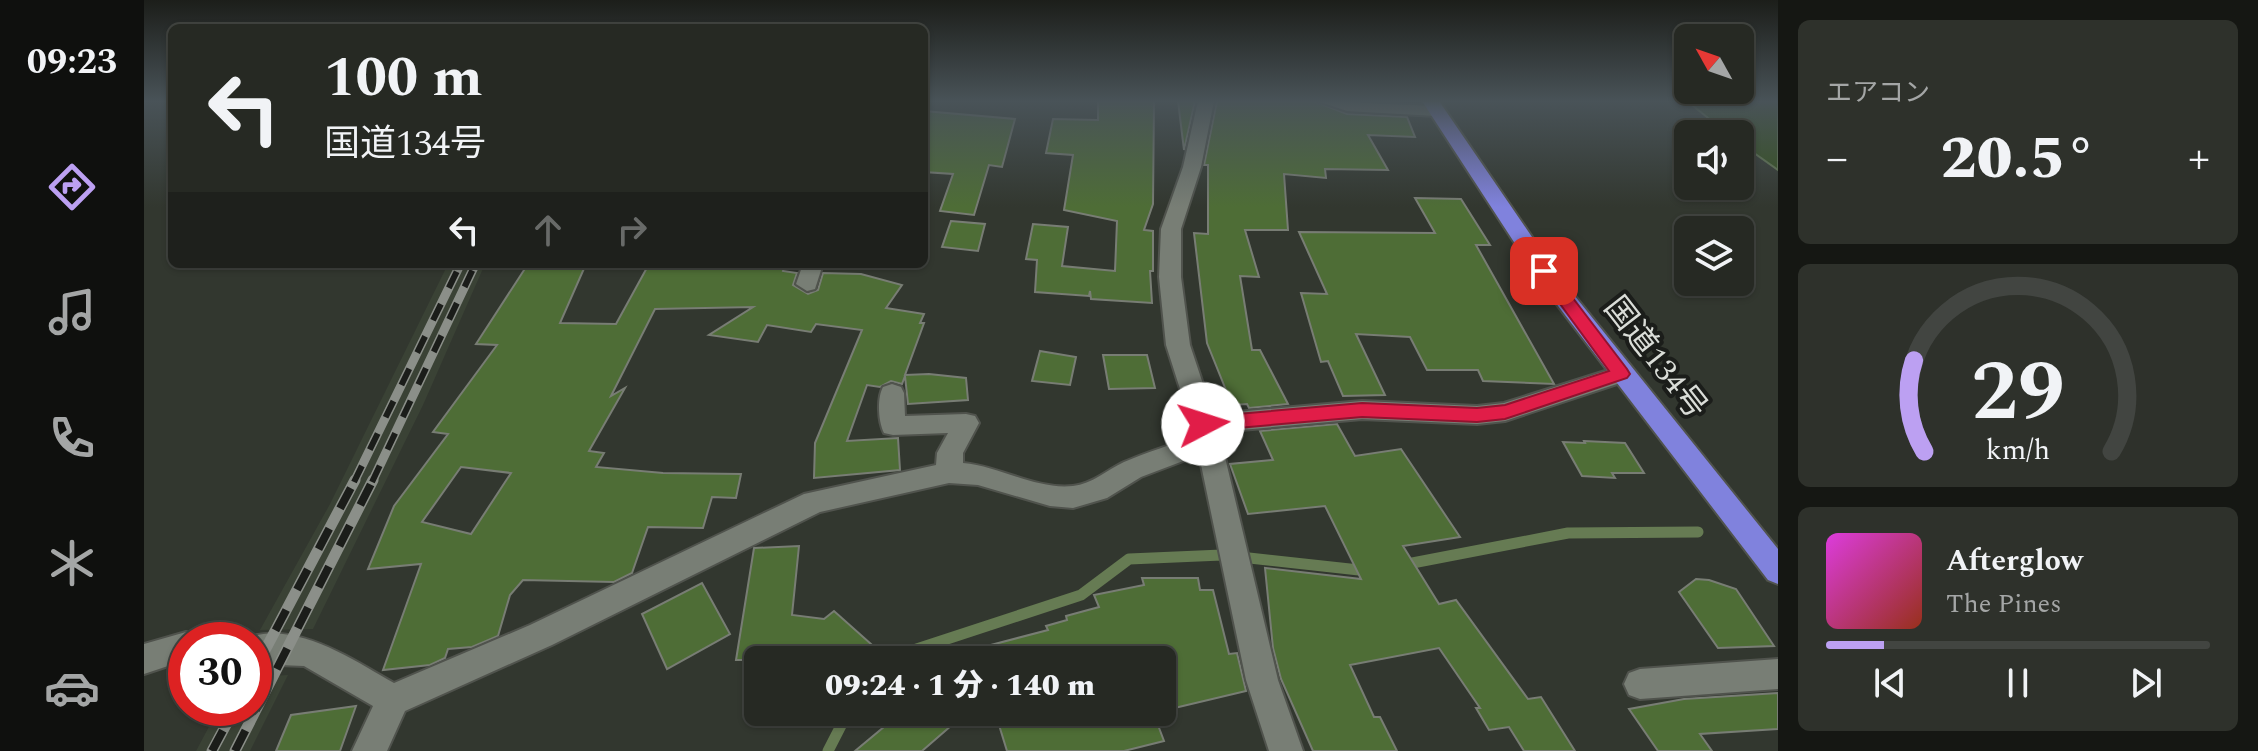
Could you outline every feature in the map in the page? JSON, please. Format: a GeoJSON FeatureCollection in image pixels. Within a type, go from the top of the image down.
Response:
{"type":"FeatureCollection","features":[{"type":"Feature","properties":{"kind":"highway","name":"国道134号"},"geometry":{"type":"LineString","coordinates":[[1453,136],[1550,280],[1778,571]]}},
{"type":"Feature","properties":{"kind":"street"},"geometry":{"type":"LineString","coordinates":[[1199,136],[1192,167],[1171,229],[1170,277],[1178,345],[1206,432],[1262,680],[1286,751]]}},
{"type":"Feature","properties":{"kind":"street"},"geometry":{"type":"LineString","coordinates":[[369,751],[393,700],[541,635],[814,502],[949,473],[978,475],[1050,495],[1073,497],[1097,490],[1206,432],[1362,410],[1477,415],[1505,412],[1621,374]]}},
{"type":"Feature","properties":{"kind":"street"},"geometry":{"type":"LineString","coordinates":[[892,393],[893,426],[966,423],[950,453],[949,473]]}},
{"type":"Feature","properties":{"kind":"street"},"geometry":{"type":"LineString","coordinates":[[272,650],[308,652],[393,700]]}},
{"type":"Feature","properties":{"kind":"street"},"geometry":{"type":"LineString","coordinates":[[144,659],[168,652]]}},
{"type":"Feature","properties":{"kind":"street"},"geometry":{"type":"LineString","coordinates":[[1640,684],[1778,674]]}},
{"type":"Feature","properties":{"kind":"shaded area"},"geometry":{"type":"Polygon","coordinates":[[[1754,136],[1778,136],[1778,170],[1754,153],[1754,136]]]}},
{"type":"Feature","properties":{"kind":"shaded area"},"geometry":{"type":"Polygon","coordinates":[[[446,268],[483,268],[423,405],[313,629],[272,630],[272,622],[264,622],[330,504],[446,268]]]}},
{"type":"Feature","properties":{"kind":"shaded area"},"geometry":{"type":"Polygon","coordinates":[[[288,675],[272,707],[272,676],[288,675]]]}},
{"type":"Feature","properties":{"kind":"shaded area"},"geometry":{"type":"Polygon","coordinates":[[[209,726],[262,726],[250,751],[196,751],[209,726]]]}},
{"type":"Feature","properties":{"kind":"building"},"geometry":{"type":"Polygon","coordinates":[[[928,136],[1010,136],[1002,167],[989,165],[974,215],[940,211],[953,174],[928,172],[928,136]]]}},
{"type":"Feature","properties":{"kind":"building"},"geometry":{"type":"Polygon","coordinates":[[[1049,136],[1154,136],[1153,204],[1144,230],[1153,231],[1153,271],[1150,271],[1152,303],[1091,299],[1090,291],[1089,296],[1035,292],[1037,260],[1026,259],[1033,224],[1068,227],[1062,266],[1115,271],[1117,221],[1064,210],[1073,155],[1046,153],[1049,136]]]}},
{"type":"Feature","properties":{"kind":"building"},"geometry":{"type":"Polygon","coordinates":[[[1210,136],[1369,136],[1388,170],[1325,169],[1326,178],[1284,174],[1288,230],[1245,230],[1259,277],[1240,276],[1252,350],[1260,350],[1288,404],[1249,408],[1247,404],[1232,405],[1207,343],[1194,233],[1208,234],[1208,165],[1204,165],[1210,136]]]}},
{"type":"Feature","properties":{"kind":"building"},"geometry":{"type":"Polygon","coordinates":[[[1415,198],[1461,199],[1490,245],[1476,245],[1554,384],[1483,381],[1478,370],[1427,370],[1410,337],[1356,334],[1385,395],[1343,396],[1328,361],[1321,362],[1301,293],[1327,294],[1299,232],[1435,233],[1415,198]]]}},
{"type":"Feature","properties":{"kind":"building"},"geometry":{"type":"Polygon","coordinates":[[[951,221],[985,224],[978,251],[942,247],[951,221]]]}},
{"type":"Feature","properties":{"kind":"building"},"geometry":{"type":"Polygon","coordinates":[[[525,268],[584,268],[560,323],[616,324],[647,268],[784,268],[783,271],[797,273],[793,285],[808,294],[818,290],[823,273],[861,274],[902,285],[886,308],[924,314],[920,323],[924,323],[905,375],[966,378],[968,400],[908,404],[905,376],[902,384],[891,381],[880,387],[867,385],[847,441],[898,438],[900,470],[814,478],[815,443],[862,330],[816,324],[811,332],[767,325],[758,342],[709,335],[753,307],[655,309],[611,396],[625,388],[589,451],[604,453],[596,467],[663,473],[741,474],[736,498],[712,497],[703,528],[648,527],[632,573],[614,582],[523,580],[510,595],[498,636],[472,647],[448,649],[445,658],[430,665],[383,670],[421,564],[368,569],[394,506],[448,434],[433,432],[497,345],[476,344],[525,268]],[[461,467],[422,522],[471,534],[511,473],[461,467]]]}},
{"type":"Feature","properties":{"kind":"building"},"geometry":{"type":"Polygon","coordinates":[[[1040,351],[1076,357],[1070,385],[1032,381],[1040,351]]]}},
{"type":"Feature","properties":{"kind":"building"},"geometry":{"type":"Polygon","coordinates":[[[1103,355],[1147,355],[1155,388],[1109,389],[1103,355]]]}},
{"type":"Feature","properties":{"kind":"building"},"geometry":{"type":"Polygon","coordinates":[[[1337,424],[1355,456],[1401,449],[1460,537],[1403,546],[1439,604],[1456,600],[1528,699],[1541,697],[1575,751],[1524,751],[1509,727],[1489,730],[1476,708],[1480,708],[1439,648],[1350,665],[1374,717],[1380,717],[1397,751],[1313,751],[1281,679],[1273,648],[1265,568],[1361,579],[1325,506],[1248,514],[1230,464],[1273,460],[1260,431],[1337,424]]]}},
{"type":"Feature","properties":{"kind":"building"},"geometry":{"type":"Polygon","coordinates":[[[1563,442],[1625,443],[1644,473],[1612,473],[1615,478],[1582,476],[1563,442]]]}},
{"type":"Feature","properties":{"kind":"building"},"geometry":{"type":"Polygon","coordinates":[[[799,546],[792,615],[824,619],[834,611],[871,644],[744,646],[744,660],[736,660],[754,548],[799,546]]]}},
{"type":"Feature","properties":{"kind":"building"},"geometry":{"type":"Polygon","coordinates":[[[1142,578],[1198,578],[1200,590],[1213,590],[1229,654],[1237,653],[1246,691],[1176,708],[1176,646],[987,646],[1048,630],[1046,626],[1067,620],[1066,616],[1099,607],[1094,595],[1144,585],[1142,578]]]}},
{"type":"Feature","properties":{"kind":"building"},"geometry":{"type":"Polygon","coordinates":[[[1696,579],[1736,589],[1774,646],[1718,648],[1679,592],[1696,579]]]}},
{"type":"Feature","properties":{"kind":"building"},"geometry":{"type":"Polygon","coordinates":[[[702,583],[730,634],[667,669],[642,614],[702,583]]]}},
{"type":"Feature","properties":{"kind":"building"},"geometry":{"type":"Polygon","coordinates":[[[1778,693],[1778,729],[1700,734],[1712,751],[1658,751],[1629,709],[1684,699],[1778,693]]]}},
{"type":"Feature","properties":{"kind":"building"},"geometry":{"type":"Polygon","coordinates":[[[356,706],[340,751],[276,751],[291,715],[356,706]]]}},
{"type":"Feature","properties":{"kind":"building"},"geometry":{"type":"Polygon","coordinates":[[[885,726],[951,726],[922,751],[855,751],[885,726]]]}},
{"type":"Feature","properties":{"kind":"building"},"geometry":{"type":"Polygon","coordinates":[[[999,726],[1158,726],[1164,741],[1124,751],[1007,751],[999,726]]]}},
{"type":"Feature","properties":{"kind":"waterway"},"geometry":{"type":"LineString","coordinates":[[1402,565],[1568,533],[1698,532]]}},
{"type":"Feature","properties":{"kind":"waterway"},"geometry":{"type":"LineString","coordinates":[[926,646],[1081,595],[1129,559],[1222,555],[1368,571]]}},
{"type":"Feature","properties":{"kind":"waterway"},"geometry":{"type":"LineString","coordinates":[[828,751],[841,726]]}},
{"type":"Feature","properties":{"kind":"railway"},"geometry":{"type":"LineString","coordinates":[[372,481],[474,268]]}},
{"type":"Feature","properties":{"kind":"railway"},"geometry":{"type":"LineString","coordinates":[[355,481],[458,269]]}},
{"type":"Feature","properties":{"kind":"railway"},"geometry":{"type":"LineString","coordinates":[[272,637],[355,481]]}},
{"type":"Feature","properties":{"kind":"railway"},"geometry":{"type":"LineString","coordinates":[[235,751],[372,481]]}},
{"type":"Feature","properties":{"kind":"railway"},"geometry":{"type":"LineString","coordinates":[[212,751],[225,726]]}},
{"type":"Feature","properties":{"kind":"route"},"geometry":{"type":"LineString","coordinates":[[1203,424],[1343,410],[1477,415],[1505,412],[1621,374],[1544,271]]}}]}
